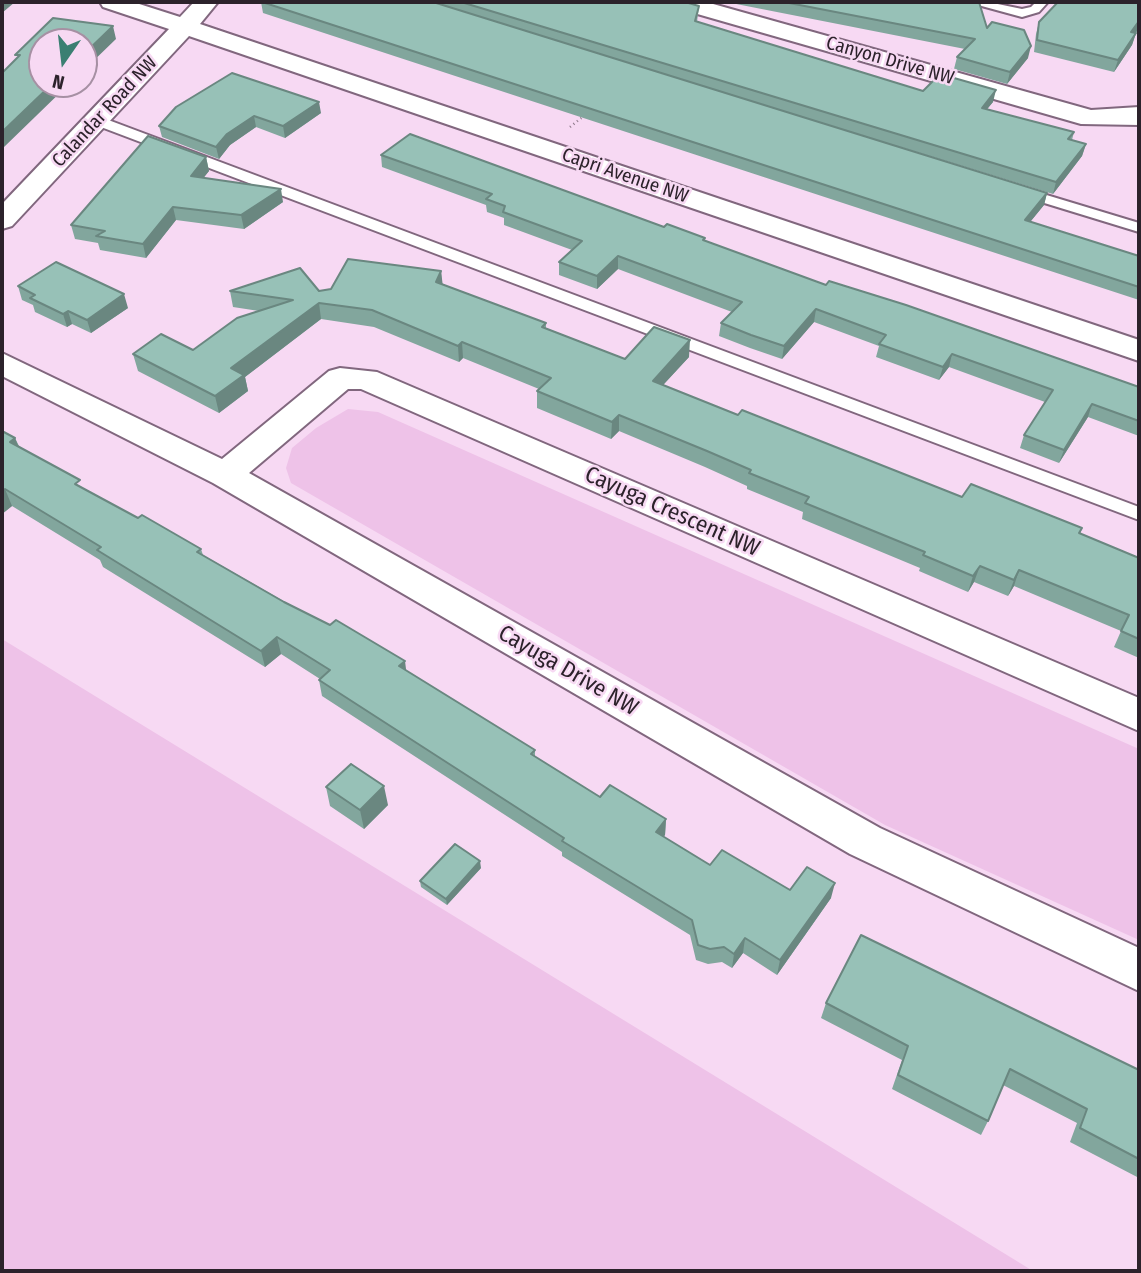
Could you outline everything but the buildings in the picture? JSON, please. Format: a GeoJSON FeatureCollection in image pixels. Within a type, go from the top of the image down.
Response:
{"type":"FeatureCollection","features":[{"type":"Feature","properties":{"kind":"street","name":"Capri Avenue NW"},"geometry":{"type":"LineString","coordinates":[[111,2],[1139,351]]}},
{"type":"Feature","properties":{"kind":"street","name":"Calandar Road NW"},"geometry":{"type":"LineString","coordinates":[[2,220],[98,121],[207,2]]}},
{"type":"Feature","properties":{"kind":"street","name":"Canyon Drive NW"},"geometry":{"type":"LineString","coordinates":[[681,2],[1090,118],[1137,118],[1139,114]]}},
{"type":"Feature","properties":{"kind":"street","name":"Cayuga Drive NW"},"geometry":{"type":"LineString","coordinates":[[2,363],[225,475],[865,841],[1139,970]]}},
{"type":"Feature","properties":{"kind":"street","name":"Cayuga Crescent NW"},"geometry":{"type":"LineString","coordinates":[[225,475],[340,377],[366,379],[1139,715]]}},
{"type":"Feature","properties":{"kind":"lane"},"geometry":{"type":"LineString","coordinates":[[973,2],[1022,13],[1035,10],[1042,2]]}},
{"type":"Feature","properties":{"kind":"lane"},"geometry":{"type":"LineString","coordinates":[[98,121],[1139,514]]}},
{"type":"Feature","properties":{"kind":"lane"},"geometry":{"type":"LineString","coordinates":[[1007,187],[1139,228]]}},
{"type":"Feature","properties":{"kind":"path"},"geometry":{"type":"LineString","coordinates":[[568,129],[588,113]]}},
{"type":"Feature","properties":{"kind":"shaded area"},"geometry":{"type":"Polygon","coordinates":[[[348,409],[378,412],[1139,749],[1139,940],[885,825],[291,483],[286,468],[292,448],[316,428],[348,409]]]}},
{"type":"Feature","properties":{"kind":"shaded area"},"geometry":{"type":"Polygon","coordinates":[[[2,639],[1033,1271],[2,1271],[2,639]]]}}]}
